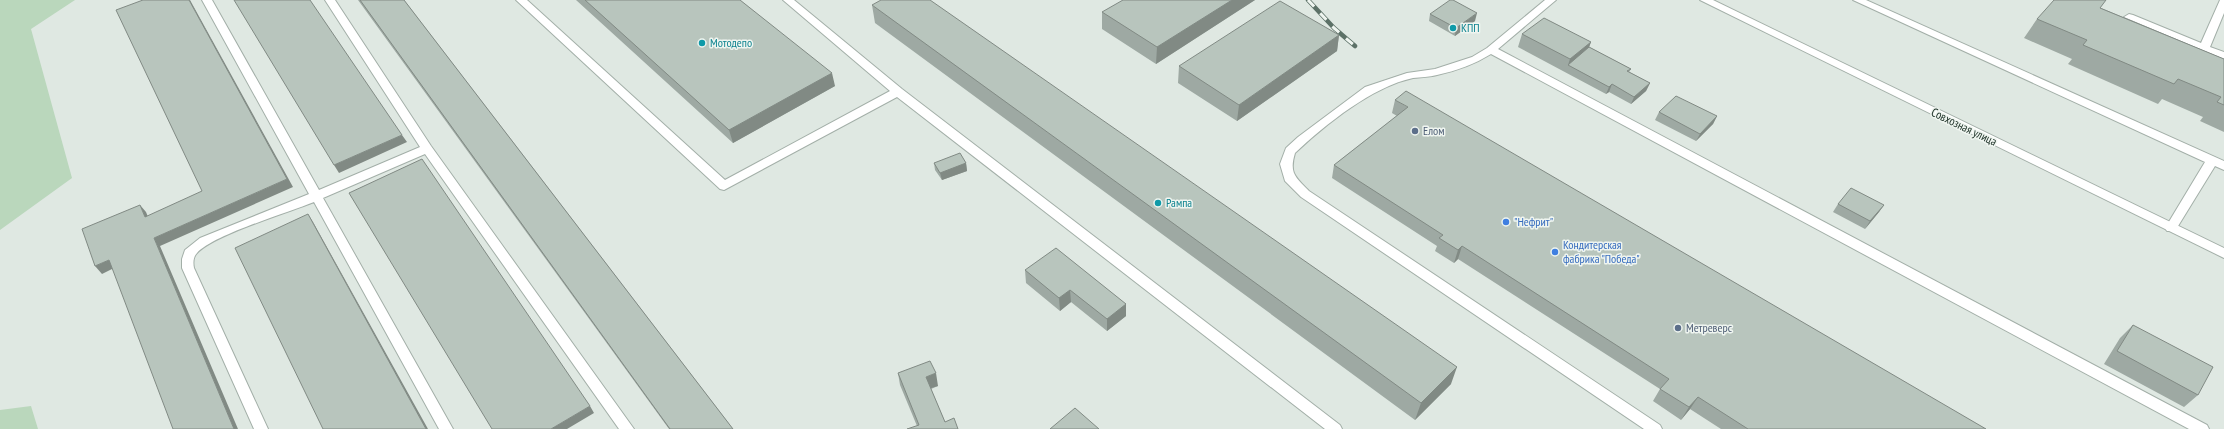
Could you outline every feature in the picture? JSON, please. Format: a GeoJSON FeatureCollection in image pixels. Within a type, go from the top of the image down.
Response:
{"type":"FeatureCollection","features":[{"type":"Feature","properties":{"kind":"street"},"geometry":{"type":"LineString","coordinates":[[208,0],[446,429]]}},
{"type":"Feature","properties":{"kind":"street"},"geometry":{"type":"LineString","coordinates":[[330,0],[427,149],[627,429]]}},
{"type":"Feature","properties":{"kind":"street"},"geometry":{"type":"LineString","coordinates":[[521,0],[724,186],[898,92]]}},
{"type":"Feature","properties":{"kind":"street"},"geometry":{"type":"LineString","coordinates":[[788,0],[898,92],[1335,429]]}},
{"type":"Feature","properties":{"kind":"street"},"geometry":{"type":"LineString","coordinates":[[1551,0],[1490,50],[1476,59],[1436,72],[1411,75],[1369,90],[1302,140],[1290,151],[1286,164],[1289,178],[1305,194],[1655,429]]}},
{"type":"Feature","properties":{"kind":"street","name":"Совхозная улица"},"geometry":{"type":"LineString","coordinates":[[1705,0],[2224,253]]}},
{"type":"Feature","properties":{"kind":"street"},"geometry":{"type":"LineString","coordinates":[[1858,0],[2224,166]]}},
{"type":"Feature","properties":{"kind":"street"},"geometry":{"type":"LineString","coordinates":[[2204,48],[2224,1]]}},
{"type":"Feature","properties":{"kind":"street"},"geometry":{"type":"LineString","coordinates":[[2129,17],[2224,56]]}},
{"type":"Feature","properties":{"kind":"street"},"geometry":{"type":"LineString","coordinates":[[1490,50],[2202,429]]}},
{"type":"Feature","properties":{"kind":"street"},"geometry":{"type":"LineString","coordinates":[[261,429],[188,268],[187,259],[195,248],[203,242],[318,196],[427,149]]}},
{"type":"Feature","properties":{"kind":"street"},"geometry":{"type":"LineString","coordinates":[[2171,228],[2212,161]]}},
{"type":"Feature","properties":{"kind":"green space"},"geometry":{"type":"Polygon","coordinates":[[[0,0],[75,0],[31,29],[72,178],[0,230],[0,0]]]}},
{"type":"Feature","properties":{"kind":"green space"},"geometry":{"type":"Polygon","coordinates":[[[31,406],[38,429],[0,429],[0,410],[31,406]]]}},
{"type":"Feature","properties":{"kind":"building"},"geometry":{"type":"Polygon","coordinates":[[[143,0],[189,0],[287,179],[154,238],[234,429],[173,429],[109,260],[95,266],[82,229],[140,205],[145,217],[202,191],[116,10],[143,0]]]}},
{"type":"Feature","properties":{"kind":"building"},"geometry":{"type":"Polygon","coordinates":[[[234,0],[310,0],[402,135],[334,165],[234,0]]]}},
{"type":"Feature","properties":{"kind":"building"},"geometry":{"type":"Polygon","coordinates":[[[360,0],[404,0],[733,429],[670,429],[360,0]]]}},
{"type":"Feature","properties":{"kind":"building","name":"Мотодепо"},"geometry":{"type":"Polygon","coordinates":[[[585,0],[740,0],[832,73],[729,130],[585,0]]]}},
{"type":"Feature","properties":{"kind":"building","name":"Рампа"},"geometry":{"type":"Polygon","coordinates":[[[881,0],[930,0],[1457,367],[1421,403],[872,5],[881,0]]]}},
{"type":"Feature","properties":{"kind":"building"},"geometry":{"type":"Polygon","coordinates":[[[1123,0],[1232,0],[1157,47],[1102,12],[1123,0]]]}},
{"type":"Feature","properties":{"kind":"building"},"geometry":{"type":"Polygon","coordinates":[[[1450,0],[1453,0],[1477,13],[1456,28],[1430,14],[1450,0]]]}},
{"type":"Feature","properties":{"kind":"building"},"geometry":{"type":"Polygon","coordinates":[[[2054,0],[2106,0],[2100,8],[2224,59],[2224,105],[2217,102],[2221,97],[2178,79],[2174,84],[2083,45],[2087,40],[2037,19],[2054,0]]]}},
{"type":"Feature","properties":{"kind":"building"},"geometry":{"type":"Polygon","coordinates":[[[1280,1],[1339,35],[1239,105],[1179,66],[1280,1]]]}},
{"type":"Feature","properties":{"kind":"building"},"geometry":{"type":"Polygon","coordinates":[[[1544,18],[1591,42],[1570,59],[1522,34],[1544,18]]]}},
{"type":"Feature","properties":{"kind":"building"},"geometry":{"type":"Polygon","coordinates":[[[1589,47],[1631,69],[1627,71],[1650,83],[1634,97],[1612,84],[1609,87],[1568,65],[1589,47]]]}},
{"type":"Feature","properties":{"kind":"building"},"geometry":{"type":"Polygon","coordinates":[[[1406,91],[1986,429],[1748,429],[1698,397],[1689,407],[1660,389],[1669,379],[1462,246],[1458,250],[1439,238],[1443,235],[1334,165],[1408,107],[1395,100],[1406,91]]]}},
{"type":"Feature","properties":{"kind":"building"},"geometry":{"type":"Polygon","coordinates":[[[1676,96],[1717,116],[1700,134],[1659,112],[1676,96]]]}},
{"type":"Feature","properties":{"kind":"building"},"geometry":{"type":"Polygon","coordinates":[[[960,153],[966,163],[940,173],[934,163],[960,153]]]}},
{"type":"Feature","properties":{"kind":"building"},"geometry":{"type":"Polygon","coordinates":[[[422,159],[590,406],[551,429],[492,429],[349,193],[422,159]]]}},
{"type":"Feature","properties":{"kind":"building"},"geometry":{"type":"Polygon","coordinates":[[[1851,188],[1884,205],[1870,221],[1838,204],[1851,188]]]}},
{"type":"Feature","properties":{"kind":"building"},"geometry":{"type":"Polygon","coordinates":[[[308,214],[426,429],[323,429],[235,248],[308,214]]]}},
{"type":"Feature","properties":{"kind":"building"},"geometry":{"type":"Polygon","coordinates":[[[1056,248],[1126,304],[1107,319],[1070,290],[1059,298],[1025,270],[1056,248]]]}},
{"type":"Feature","properties":{"kind":"building"},"geometry":{"type":"Polygon","coordinates":[[[2133,325],[2213,367],[2198,395],[2117,351],[2133,325]]]}},
{"type":"Feature","properties":{"kind":"building"},"geometry":{"type":"Polygon","coordinates":[[[930,361],[936,373],[926,377],[945,422],[954,418],[958,429],[907,429],[919,425],[898,373],[930,361]]]}},
{"type":"Feature","properties":{"kind":"building"},"geometry":{"type":"Polygon","coordinates":[[[1075,408],[1099,429],[1050,429],[1075,408]]]}},
{"type":"Feature","properties":{"kind":"railway"},"geometry":{"type":"LineString","coordinates":[[1308,0],[1334,28],[1355,46]]}},
{"type":"Feature","properties":{"kind":"place","name":"КПП"},"geometry":{"type":"Point","coordinates":[1453,28]}},
{"type":"Feature","properties":{"kind":"place","name":"Мотодепо"},"geometry":{"type":"Point","coordinates":[702,43]}},
{"type":"Feature","properties":{"kind":"place","name":"Елом"},"geometry":{"type":"Point","coordinates":[1415,131]}},
{"type":"Feature","properties":{"kind":"place","name":"Рампа"},"geometry":{"type":"Point","coordinates":[1158,203]}},
{"type":"Feature","properties":{"kind":"place","name":"\"Нефрит\""},"geometry":{"type":"Point","coordinates":[1506,222]}},
{"type":"Feature","properties":{"kind":"place","name":"Кондитерская фабрика \"Победа\""},"geometry":{"type":"Point","coordinates":[1555,252]}},
{"type":"Feature","properties":{"kind":"place","name":"Метреверс"},"geometry":{"type":"Point","coordinates":[1678,328]}}]}
